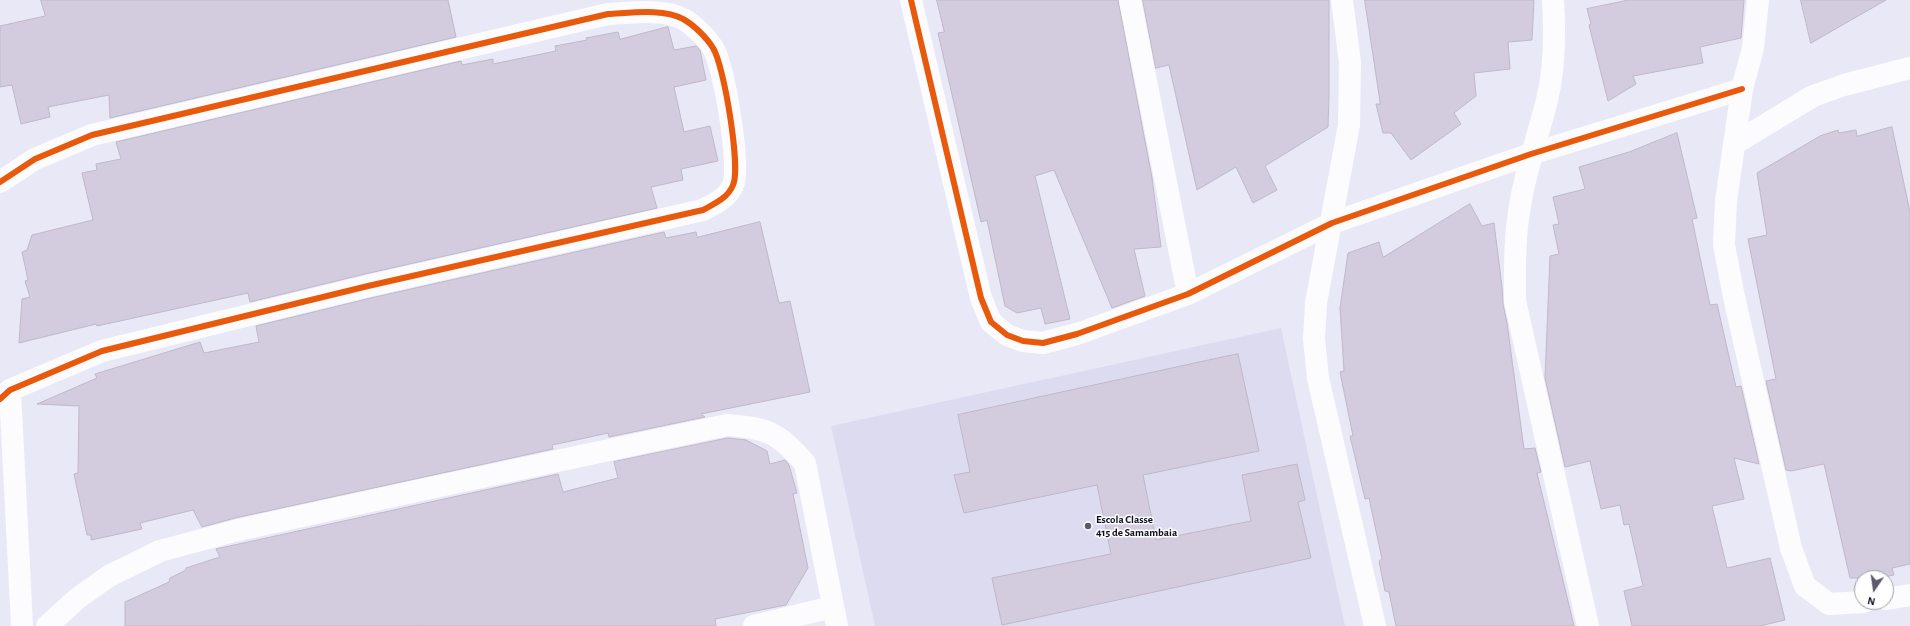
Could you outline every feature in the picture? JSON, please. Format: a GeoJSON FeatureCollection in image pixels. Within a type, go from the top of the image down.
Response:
{"type":"FeatureCollection","features":[{"type":"Feature","properties":{"kind":"street"},"geometry":{"type":"LineString","coordinates":[[911,0],[981,298],[991,322],[1007,336],[1022,341],[1043,343],[1077,334],[1188,294],[1332,223],[1531,154],[1742,89]]}},
{"type":"Feature","properties":{"kind":"street"},"geometry":{"type":"LineString","coordinates":[[1130,0],[1188,294]]}},
{"type":"Feature","properties":{"kind":"street"},"geometry":{"type":"LineString","coordinates":[[1342,0],[1350,62],[1349,125],[1316,303],[1314,339],[1318,378],[1376,626]]}},
{"type":"Feature","properties":{"kind":"street"},"geometry":{"type":"LineString","coordinates":[[1553,0],[1555,39],[1547,99],[1531,154],[1518,218],[1514,260],[1515,301],[1588,626]]}},
{"type":"Feature","properties":{"kind":"street"},"geometry":{"type":"LineString","coordinates":[[1758,0],[1753,48],[1742,89],[1726,201],[1724,245],[1734,297],[1791,548],[1805,586],[1829,604],[1854,603]]}},
{"type":"Feature","properties":{"kind":"street"},"geometry":{"type":"LineString","coordinates":[[0,182],[35,159],[100,133],[608,14],[658,12],[685,9],[696,28],[714,49],[726,89],[735,165],[733,185],[723,198],[703,210],[368,286],[102,351],[5,395],[22,626]]}},
{"type":"Feature","properties":{"kind":"street"},"geometry":{"type":"LineString","coordinates":[[1734,144],[1813,96],[1844,85],[1910,68]]}},
{"type":"Feature","properties":{"kind":"street"},"geometry":{"type":"LineString","coordinates":[[50,625],[78,598],[109,576],[160,551],[238,530],[727,425],[757,428],[776,436],[793,449],[805,463],[834,617],[767,624]]}},
{"type":"Feature","properties":{"kind":"street"},"geometry":{"type":"LineString","coordinates":[[1894,597],[1910,595]]}},
{"type":"Feature","properties":{"kind":"shaded area","name":"Escola Classe 415 de Samambaia"},"geometry":{"type":"Polygon","coordinates":[[[1281,328],[1345,626],[875,626],[831,426],[1281,328]]]}},
{"type":"Feature","properties":{"kind":"building"},"geometry":{"type":"Polygon","coordinates":[[[41,0],[448,0],[456,37],[110,118],[109,95],[48,107],[50,117],[21,124],[12,85],[0,87],[0,26],[45,16],[41,0]]]}},
{"type":"Feature","properties":{"kind":"building"},"geometry":{"type":"Polygon","coordinates":[[[937,0],[1118,0],[1152,178],[1161,247],[1134,249],[1145,296],[1112,308],[1054,170],[1035,176],[1070,319],[1045,324],[1041,308],[1017,313],[1005,306],[987,220],[981,222],[938,33],[944,32],[937,0]]]}},
{"type":"Feature","properties":{"kind":"building"},"geometry":{"type":"Polygon","coordinates":[[[1143,0],[1329,0],[1328,127],[1265,166],[1277,190],[1253,203],[1236,167],[1197,190],[1169,65],[1156,68],[1143,0]]]}},
{"type":"Feature","properties":{"kind":"building"},"geometry":{"type":"Polygon","coordinates":[[[1365,0],[1534,0],[1532,40],[1508,42],[1510,69],[1474,73],[1476,96],[1454,113],[1461,124],[1411,160],[1391,133],[1383,133],[1376,104],[1380,104],[1365,0]]]}},
{"type":"Feature","properties":{"kind":"building"},"geometry":{"type":"Polygon","coordinates":[[[1629,0],[1744,0],[1741,38],[1700,47],[1703,63],[1633,76],[1636,84],[1608,101],[1589,25],[1591,24],[1587,9],[1629,0]]]}},
{"type":"Feature","properties":{"kind":"building"},"geometry":{"type":"Polygon","coordinates":[[[1801,0],[1886,0],[1811,43],[1801,0]]]}},
{"type":"Feature","properties":{"kind":"building"},"geometry":{"type":"Polygon","coordinates":[[[668,27],[674,50],[696,46],[700,50],[706,80],[674,87],[684,132],[710,126],[718,161],[681,169],[683,180],[651,187],[657,208],[365,274],[250,302],[248,293],[97,326],[96,324],[19,343],[22,299],[30,297],[25,281],[28,280],[22,252],[27,250],[32,235],[93,220],[82,173],[97,170],[96,164],[121,159],[116,142],[461,61],[462,65],[493,59],[493,64],[556,51],[555,46],[587,40],[586,38],[618,32],[620,39],[668,27]]]}},
{"type":"Feature","properties":{"kind":"building"},"geometry":{"type":"Polygon","coordinates":[[[1892,127],[1910,212],[1910,564],[1892,568],[1893,570],[1854,570],[1854,578],[1850,578],[1824,464],[1791,471],[1786,470],[1766,381],[1776,379],[1748,239],[1767,235],[1757,173],[1820,136],[1838,130],[1839,133],[1856,130],[1857,136],[1892,127]]]}},
{"type":"Feature","properties":{"kind":"building"},"geometry":{"type":"Polygon","coordinates":[[[1677,133],[1697,218],[1692,219],[1710,305],[1717,304],[1736,387],[1741,386],[1759,464],[1734,458],[1744,499],[1712,506],[1727,568],[1770,558],[1785,620],[1760,626],[1632,626],[1624,591],[1643,586],[1629,524],[1624,525],[1620,505],[1601,509],[1590,461],[1565,467],[1545,378],[1550,256],[1559,254],[1553,225],[1559,224],[1553,197],[1585,189],[1579,167],[1629,152],[1677,133]]]}},
{"type":"Feature","properties":{"kind":"building"},"geometry":{"type":"Polygon","coordinates":[[[1470,204],[1482,226],[1494,223],[1503,304],[1507,323],[1524,449],[1535,448],[1541,472],[1537,473],[1574,626],[1396,626],[1389,592],[1385,591],[1379,561],[1382,559],[1369,498],[1365,499],[1350,436],[1353,436],[1340,372],[1344,371],[1340,308],[1348,253],[1379,242],[1383,257],[1470,204]]]}},
{"type":"Feature","properties":{"kind":"building"},"geometry":{"type":"Polygon","coordinates":[[[760,222],[779,303],[790,301],[810,392],[701,414],[705,417],[609,437],[608,433],[552,445],[553,449],[235,518],[202,527],[193,510],[140,523],[142,529],[91,540],[91,535],[87,535],[74,474],[78,473],[79,406],[37,404],[97,378],[95,374],[200,342],[204,353],[259,342],[256,326],[371,298],[664,232],[666,238],[696,232],[697,237],[760,222]]]}},
{"type":"Feature","properties":{"kind":"building"},"geometry":{"type":"Polygon","coordinates":[[[1238,354],[1259,451],[1143,475],[1156,540],[1251,521],[1242,475],[1297,464],[1305,500],[1298,502],[1311,558],[1002,625],[992,578],[1111,554],[1097,485],[964,513],[954,475],[970,472],[958,415],[1238,354]]]}},
{"type":"Feature","properties":{"kind":"building"},"geometry":{"type":"Polygon","coordinates":[[[728,438],[746,440],[767,451],[770,464],[785,460],[789,465],[797,493],[793,494],[808,568],[786,605],[715,619],[716,626],[125,626],[125,602],[169,582],[170,578],[186,570],[186,568],[220,557],[216,549],[558,474],[563,492],[618,478],[614,462],[728,438]]]}},
{"type":"Feature","properties":{"kind":"cycle path"},"geometry":{"type":"LineString","coordinates":[[911,0],[981,298],[991,322],[1007,335],[1023,341],[1043,343],[1077,334],[1188,294],[1332,223],[1531,154],[1742,89]]}},
{"type":"Feature","properties":{"kind":"cycle path"},"geometry":{"type":"LineString","coordinates":[[0,182],[35,159],[92,135],[608,14],[636,12],[666,13],[683,19],[700,32],[713,48],[722,74],[726,94],[735,159],[735,175],[731,190],[720,200],[703,210],[368,286],[102,351],[10,390],[0,399]]}},
{"type":"Feature","properties":{"kind":"place","name":"Escola Classe 415 de Samambaia"},"geometry":{"type":"Point","coordinates":[1088,526]}}]}
